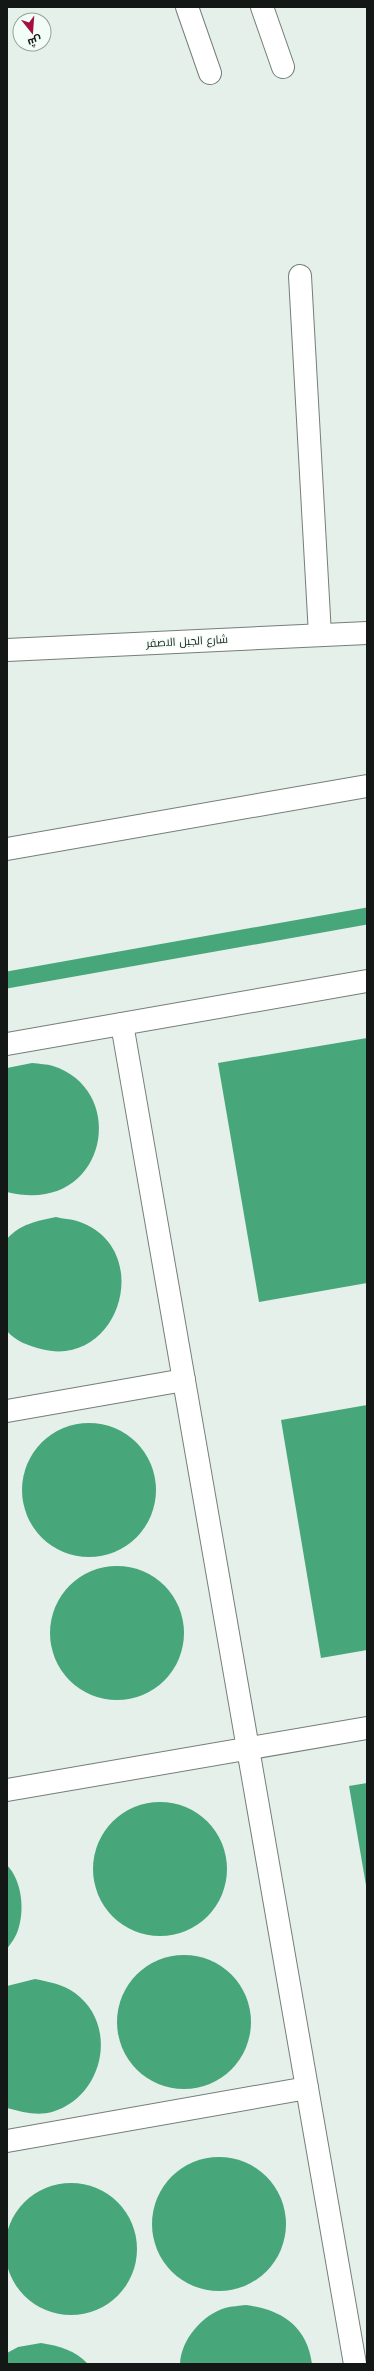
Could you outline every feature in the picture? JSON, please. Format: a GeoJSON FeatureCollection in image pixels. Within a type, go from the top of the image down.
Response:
{"type":"FeatureCollection","features":[{"type":"Feature","properties":{"kind":"street"},"geometry":{"type":"LineString","coordinates":[[187,7],[210,73]]}},
{"type":"Feature","properties":{"kind":"street"},"geometry":{"type":"LineString","coordinates":[[262,7],[283,67]]}},
{"type":"Feature","properties":{"kind":"street"},"geometry":{"type":"LineString","coordinates":[[300,276],[320,635]]}},
{"type":"Feature","properties":{"kind":"street","name":"شارع الجبل الاصفر"},"geometry":{"type":"LineString","coordinates":[[7,650],[367,633]]}},
{"type":"Feature","properties":{"kind":"street"},"geometry":{"type":"LineString","coordinates":[[7,849],[367,786]]}},
{"type":"Feature","properties":{"kind":"street"},"geometry":{"type":"LineString","coordinates":[[7,1044],[367,981]]}},
{"type":"Feature","properties":{"kind":"street"},"geometry":{"type":"LineString","coordinates":[[122,1024],[355,2364]]}},
{"type":"Feature","properties":{"kind":"street"},"geometry":{"type":"LineString","coordinates":[[7,1411],[184,1380]]}},
{"type":"Feature","properties":{"kind":"street"},"geometry":{"type":"LineString","coordinates":[[7,1790],[367,1728]]}},
{"type":"Feature","properties":{"kind":"street"},"geometry":{"type":"LineString","coordinates":[[7,2141],[307,2088]]}},
{"type":"Feature","properties":{"kind":"shaded area"},"geometry":{"type":"Polygon","coordinates":[[[367,1038],[367,1283],[259,1302],[218,1063],[367,1038]]]}},
{"type":"Feature","properties":{"kind":"shaded area"},"geometry":{"type":"Polygon","coordinates":[[[32,1063],[53,1066],[77,1080],[93,1100],[99,1123],[96,1148],[86,1170],[67,1186],[41,1195],[7,1192],[7,1068],[32,1063]]]}},
{"type":"Feature","properties":{"kind":"shaded area"},"geometry":{"type":"Polygon","coordinates":[[[56,1217],[77,1221],[101,1235],[116,1254],[121,1278],[119,1302],[108,1324],[91,1341],[69,1351],[41,1349],[22,1343],[10,1335],[7,1331],[7,1239],[23,1227],[56,1217]]]}},
{"type":"Feature","properties":{"kind":"shaded area"},"geometry":{"type":"Polygon","coordinates":[[[367,1405],[367,1650],[321,1658],[281,1420],[367,1405]]]}},
{"type":"Feature","properties":{"kind":"shaded area"},"geometry":{"type":"Polygon","coordinates":[[[89,1423],[115,1428],[131,1438],[141,1448],[151,1464],[156,1490],[151,1516],[141,1532],[131,1542],[115,1552],[89,1557],[63,1552],[47,1542],[37,1532],[27,1516],[22,1490],[27,1464],[37,1448],[47,1438],[63,1428],[89,1423]]]}},
{"type":"Feature","properties":{"kind":"shaded area"},"geometry":{"type":"Polygon","coordinates":[[[117,1566],[143,1571],[159,1581],[169,1591],[179,1607],[184,1633],[179,1659],[169,1675],[159,1685],[143,1695],[117,1700],[91,1695],[75,1685],[65,1675],[55,1659],[50,1633],[55,1607],[65,1591],[75,1581],[91,1571],[117,1566]]]}},
{"type":"Feature","properties":{"kind":"shaded area"},"geometry":{"type":"Polygon","coordinates":[[[367,1783],[367,1891],[349,1786],[367,1783]]]}},
{"type":"Feature","properties":{"kind":"shaded area"},"geometry":{"type":"Polygon","coordinates":[[[160,1802],[186,1807],[202,1817],[212,1827],[222,1843],[227,1869],[222,1895],[212,1911],[202,1921],[186,1931],[160,1936],[134,1931],[118,1921],[108,1911],[98,1895],[93,1869],[98,1843],[108,1827],[118,1817],[134,1807],[160,1802]]]}},
{"type":"Feature","properties":{"kind":"shaded area"},"geometry":{"type":"Polygon","coordinates":[[[7,1865],[19,1887],[22,1905],[18,1930],[15,1938],[7,1949],[7,1865]]]}},
{"type":"Feature","properties":{"kind":"shaded area"},"geometry":{"type":"Polygon","coordinates":[[[184,1955],[210,1960],[226,1970],[236,1980],[246,1996],[251,2022],[246,2048],[236,2064],[226,2074],[210,2084],[184,2089],[158,2084],[142,2074],[132,2064],[122,2048],[117,2022],[122,1996],[132,1980],[142,1970],[158,1960],[184,1955]]]}},
{"type":"Feature","properties":{"kind":"shaded area"},"geometry":{"type":"Polygon","coordinates":[[[35,1979],[61,1985],[75,1993],[89,2007],[97,2023],[101,2041],[100,2059],[94,2076],[84,2092],[70,2104],[52,2112],[41,2114],[7,2108],[7,1986],[35,1979]]]}},
{"type":"Feature","properties":{"kind":"shaded area"},"geometry":{"type":"Polygon","coordinates":[[[219,2157],[245,2162],[261,2172],[271,2182],[281,2198],[286,2224],[281,2250],[271,2266],[261,2276],[245,2286],[219,2291],[193,2286],[177,2276],[167,2266],[157,2250],[152,2224],[157,2198],[167,2182],[177,2172],[193,2162],[219,2157]]]}},
{"type":"Feature","properties":{"kind":"shaded area"},"geometry":{"type":"Polygon","coordinates":[[[78,2183],[90,2185],[102,2190],[118,2202],[130,2218],[135,2230],[137,2249],[135,2268],[130,2280],[118,2296],[102,2308],[90,2313],[64,2315],[52,2313],[40,2308],[24,2296],[12,2280],[7,2268],[5,2242],[7,2230],[12,2218],[24,2202],[40,2190],[52,2185],[78,2183]]]}},
{"type":"Feature","properties":{"kind":"shaded area"},"geometry":{"type":"Polygon","coordinates":[[[246,2305],[271,2311],[291,2322],[305,2339],[312,2364],[180,2364],[184,2346],[201,2322],[217,2311],[233,2306],[246,2305]]]}},
{"type":"Feature","properties":{"kind":"shaded area"},"geometry":{"type":"Polygon","coordinates":[[[41,2343],[66,2349],[78,2355],[88,2364],[7,2364],[7,2353],[18,2347],[41,2343]]]}},
{"type":"Feature","properties":{"kind":"waterway"},"geometry":{"type":"LineString","coordinates":[[7,980],[367,916]]}}]}
